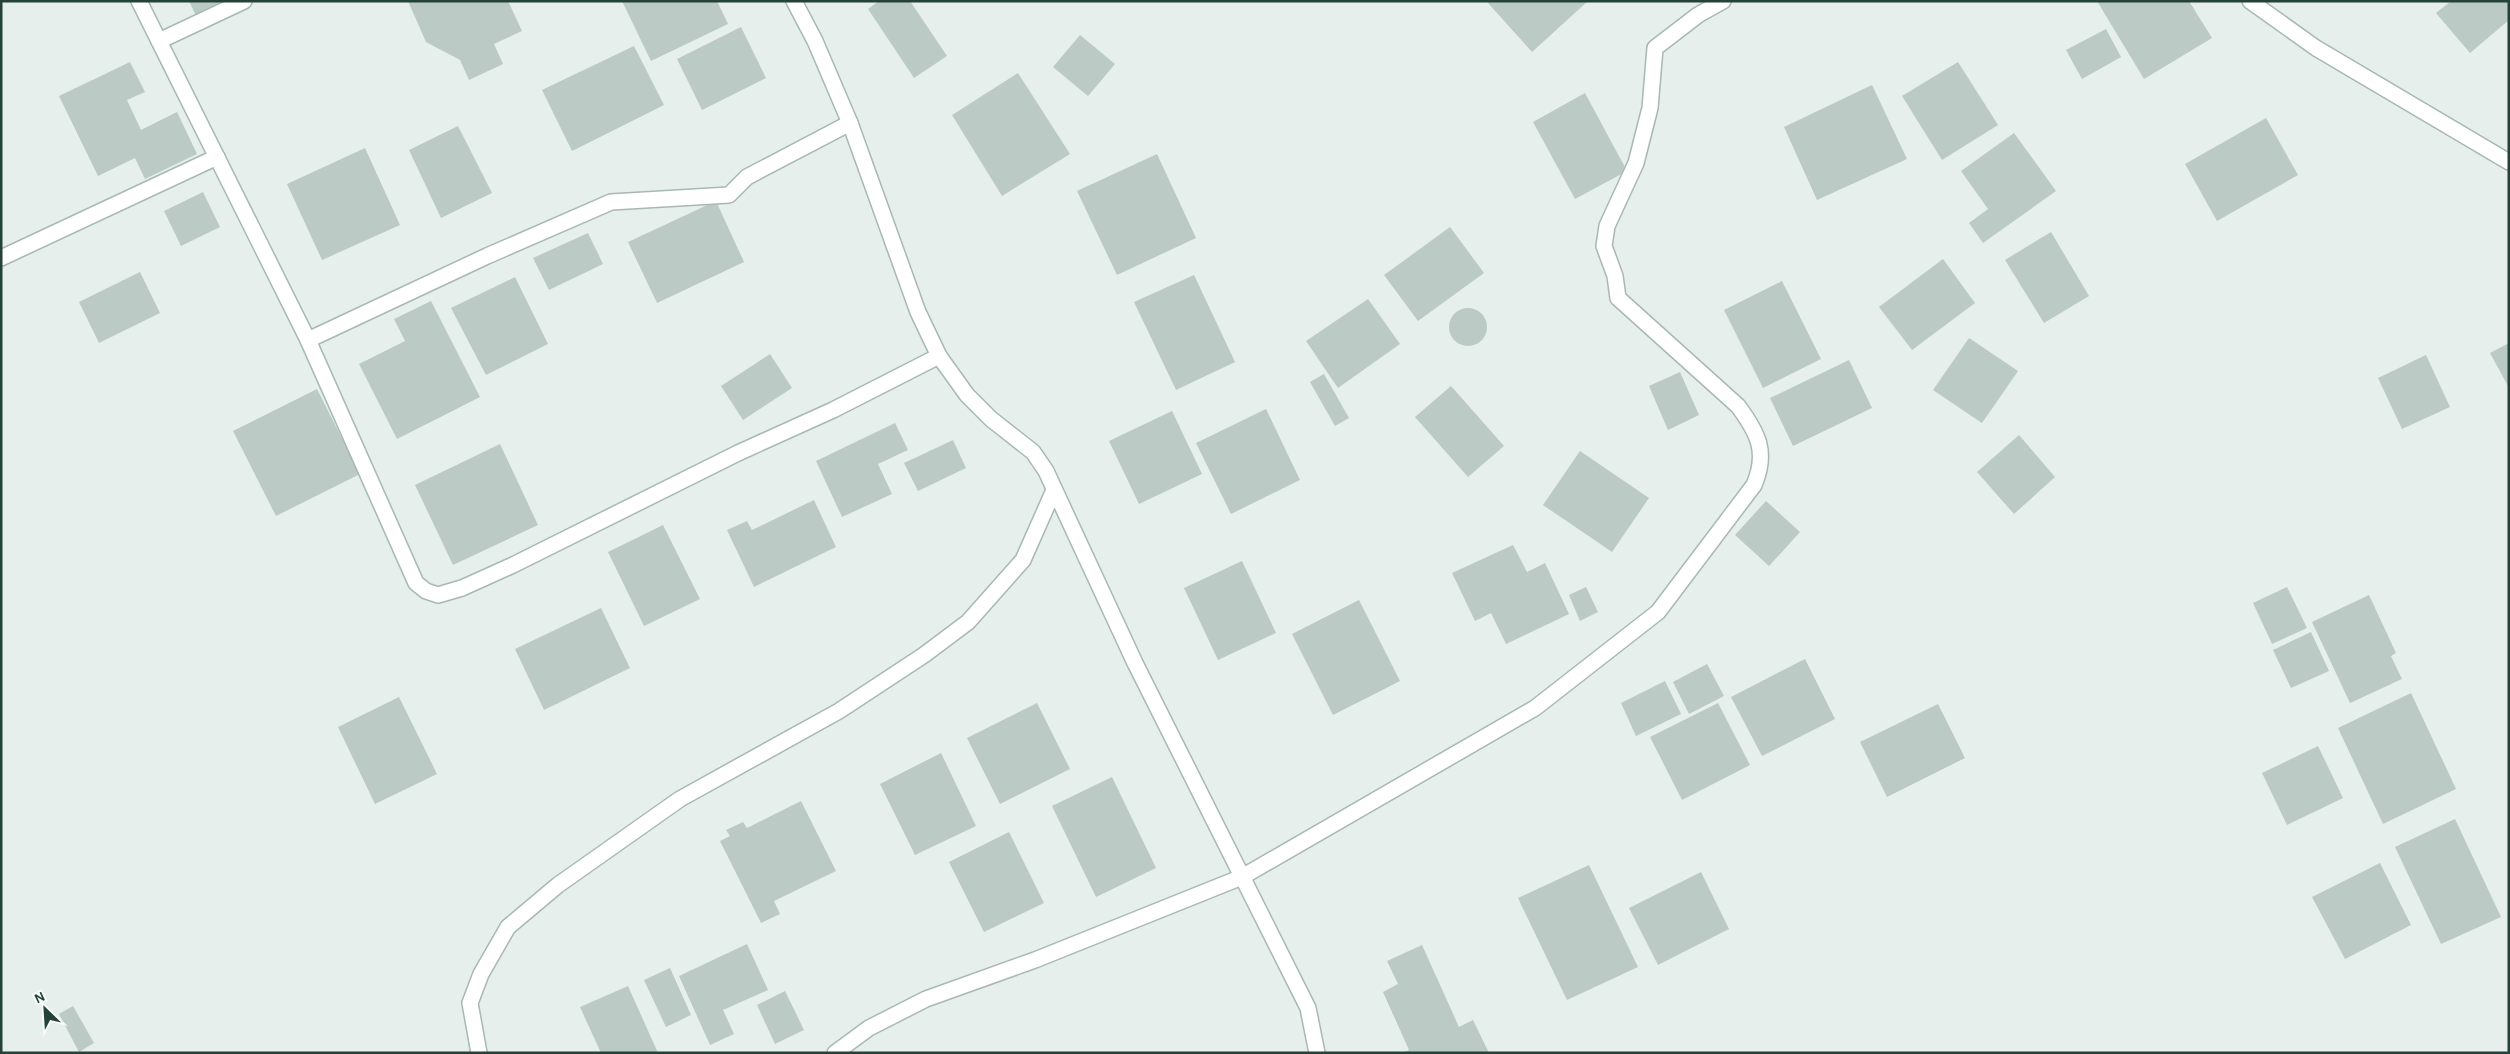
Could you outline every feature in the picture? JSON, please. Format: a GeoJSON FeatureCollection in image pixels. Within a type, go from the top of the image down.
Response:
{"type":"FeatureCollection","features":[{"type":"Feature","properties":{"kind":"street"},"geometry":{"type":"LineString","coordinates":[[139,1],[308,340],[416,583],[426,591],[438,595],[462,588],[513,566],[696,473],[833,410],[939,356]]}},
{"type":"Feature","properties":{"kind":"street"},"geometry":{"type":"LineString","coordinates":[[159,41],[244,1]]}},
{"type":"Feature","properties":{"kind":"street"},"geometry":{"type":"LineString","coordinates":[[794,1],[850,123],[918,312],[939,356],[967,395],[991,419],[1033,452],[1046,472],[1135,662],[1308,1008],[1317,1053]]}},
{"type":"Feature","properties":{"kind":"street"},"geometry":{"type":"LineString","coordinates":[[835,1053],[869,1028],[926,999],[1035,960],[1242,877],[1535,708],[1658,612],[1754,485],[1760,470],[1759,440],[1751,424],[1738,406],[1618,298],[1615,276],[1604,246],[1607,226],[1636,163],[1650,108],[1655,48],[1698,15],[1723,1]]}},
{"type":"Feature","properties":{"kind":"street"},"geometry":{"type":"LineString","coordinates":[[2250,1],[2316,48],[2509,162]]}},
{"type":"Feature","properties":{"kind":"street"},"geometry":{"type":"LineString","coordinates":[[308,340],[487,256],[611,202],[729,195],[747,176],[850,123]]}},
{"type":"Feature","properties":{"kind":"street"},"geometry":{"type":"LineString","coordinates":[[1,258],[217,157]]}},
{"type":"Feature","properties":{"kind":"street"},"geometry":{"type":"LineString","coordinates":[[479,1053],[470,1003],[481,974],[508,928],[558,885],[680,799],[839,711],[924,655],[968,622],[1023,560],[1054,490]]}},
{"type":"Feature","properties":{"kind":"building"},"geometry":{"type":"Polygon","coordinates":[[[189,1],[229,1],[198,20],[189,1]]]}},
{"type":"Feature","properties":{"kind":"building"},"geometry":{"type":"Polygon","coordinates":[[[408,1],[508,1],[522,31],[494,44],[503,64],[469,80],[460,60],[426,42],[408,1]]]}},
{"type":"Feature","properties":{"kind":"building"},"geometry":{"type":"Polygon","coordinates":[[[622,1],[717,1],[728,24],[651,61],[622,1]]]}},
{"type":"Feature","properties":{"kind":"building"},"geometry":{"type":"Polygon","coordinates":[[[879,1],[910,1],[947,56],[914,78],[868,9],[879,1]]]}},
{"type":"Feature","properties":{"kind":"building"},"geometry":{"type":"Polygon","coordinates":[[[1490,1],[1588,1],[1532,52],[1488,3],[1490,1]]]}},
{"type":"Feature","properties":{"kind":"building"},"geometry":{"type":"Polygon","coordinates":[[[2097,1],[2189,1],[2212,38],[2144,79],[2097,1]]]}},
{"type":"Feature","properties":{"kind":"building"},"geometry":{"type":"Polygon","coordinates":[[[2451,1],[2509,1],[2509,20],[2470,53],[2436,13],[2451,1]]]}},
{"type":"Feature","properties":{"kind":"building"},"geometry":{"type":"Polygon","coordinates":[[[741,27],[766,78],[702,110],[677,59],[741,27]]]}},
{"type":"Feature","properties":{"kind":"building"},"geometry":{"type":"Polygon","coordinates":[[[2106,29],[2121,57],[2082,79],[2066,50],[2106,29]]]}},
{"type":"Feature","properties":{"kind":"building"},"geometry":{"type":"Polygon","coordinates":[[[1080,35],[1115,64],[1088,96],[1053,67],[1080,35]]]}},
{"type":"Feature","properties":{"kind":"building"},"geometry":{"type":"Polygon","coordinates":[[[634,46],[664,105],[572,151],[542,90],[634,46]]]}},
{"type":"Feature","properties":{"kind":"building"},"geometry":{"type":"Polygon","coordinates":[[[130,62],[145,92],[127,100],[141,130],[177,112],[197,154],[145,179],[135,158],[98,176],[59,96],[130,62]]]}},
{"type":"Feature","properties":{"kind":"building"},"geometry":{"type":"Polygon","coordinates":[[[1958,62],[1998,125],[1942,160],[1902,96],[1958,62]]]}},
{"type":"Feature","properties":{"kind":"building"},"geometry":{"type":"Polygon","coordinates":[[[1018,73],[1070,154],[1002,196],[952,115],[1018,73]]]}},
{"type":"Feature","properties":{"kind":"building"},"geometry":{"type":"Polygon","coordinates":[[[1872,85],[1907,159],[1817,200],[1784,127],[1872,85]]]}},
{"type":"Feature","properties":{"kind":"building"},"geometry":{"type":"Polygon","coordinates":[[[1585,93],[1627,171],[1575,199],[1533,122],[1585,93]]]}},
{"type":"Feature","properties":{"kind":"building"},"geometry":{"type":"Polygon","coordinates":[[[2266,118],[2298,175],[2217,221],[2185,164],[2266,118]]]}},
{"type":"Feature","properties":{"kind":"building"},"geometry":{"type":"Polygon","coordinates":[[[458,126],[492,193],[441,218],[409,150],[458,126]]]}},
{"type":"Feature","properties":{"kind":"building"},"geometry":{"type":"Polygon","coordinates":[[[2014,133],[2056,191],[1983,243],[1969,223],[1988,209],[1961,171],[2014,133]]]}},
{"type":"Feature","properties":{"kind":"building"},"geometry":{"type":"Polygon","coordinates":[[[365,148],[400,225],[322,260],[287,184],[365,148]]]}},
{"type":"Feature","properties":{"kind":"building"},"geometry":{"type":"Polygon","coordinates":[[[1157,154],[1196,238],[1117,275],[1077,191],[1157,154]]]}},
{"type":"Feature","properties":{"kind":"building"},"geometry":{"type":"Polygon","coordinates":[[[203,192],[220,227],[181,246],[164,211],[203,192]]]}},
{"type":"Feature","properties":{"kind":"building"},"geometry":{"type":"Polygon","coordinates":[[[716,201],[744,262],[657,303],[628,242],[716,201]]]}},
{"type":"Feature","properties":{"kind":"building"},"geometry":{"type":"Polygon","coordinates":[[[1450,227],[1484,273],[1418,321],[1384,275],[1450,227]]]}},
{"type":"Feature","properties":{"kind":"building"},"geometry":{"type":"Polygon","coordinates":[[[2051,232],[2089,296],[2044,323],[2005,260],[2051,232]]]}},
{"type":"Feature","properties":{"kind":"building"},"geometry":{"type":"Polygon","coordinates":[[[588,233],[603,264],[549,290],[533,258],[588,233]]]}},
{"type":"Feature","properties":{"kind":"building"},"geometry":{"type":"Polygon","coordinates":[[[1943,259],[1975,303],[1912,350],[1879,307],[1943,259]]]}},
{"type":"Feature","properties":{"kind":"building"},"geometry":{"type":"Polygon","coordinates":[[[140,272],[160,313],[99,343],[79,302],[140,272]]]}},
{"type":"Feature","properties":{"kind":"building"},"geometry":{"type":"Polygon","coordinates":[[[1194,275],[1235,362],[1176,390],[1134,302],[1194,275]]]}},
{"type":"Feature","properties":{"kind":"building"},"geometry":{"type":"Polygon","coordinates":[[[515,277],[548,344],[486,375],[451,308],[515,277]]]}},
{"type":"Feature","properties":{"kind":"building"},"geometry":{"type":"Polygon","coordinates":[[[1782,281],[1821,359],[1763,388],[1724,310],[1782,281]]]}},
{"type":"Feature","properties":{"kind":"building"},"geometry":{"type":"Polygon","coordinates":[[[1368,299],[1400,344],[1338,388],[1306,341],[1368,299]]]}},
{"type":"Feature","properties":{"kind":"building"},"geometry":{"type":"Polygon","coordinates":[[[431,301],[480,397],[397,439],[359,364],[405,341],[394,319],[431,301]]]}},
{"type":"Feature","properties":{"kind":"building"},"geometry":{"type":"Polygon","coordinates":[[[1468,308],[1482,313],[1487,327],[1482,341],[1468,346],[1454,341],[1449,327],[1454,313],[1468,308]]]}},
{"type":"Feature","properties":{"kind":"building"},"geometry":{"type":"Polygon","coordinates":[[[1969,338],[2018,371],[1982,423],[1933,390],[1969,338]]]}},
{"type":"Feature","properties":{"kind":"building"},"geometry":{"type":"Polygon","coordinates":[[[2509,343],[2509,388],[2490,353],[2509,343]]]}},
{"type":"Feature","properties":{"kind":"building"},"geometry":{"type":"Polygon","coordinates":[[[770,354],[792,388],[743,420],[721,386],[770,354]]]}},
{"type":"Feature","properties":{"kind":"building"},"geometry":{"type":"Polygon","coordinates":[[[2426,355],[2450,407],[2402,429],[2378,378],[2426,355]]]}},
{"type":"Feature","properties":{"kind":"building"},"geometry":{"type":"Polygon","coordinates":[[[1849,360],[1872,408],[1793,446],[1770,398],[1849,360]]]}},
{"type":"Feature","properties":{"kind":"building"},"geometry":{"type":"Polygon","coordinates":[[[1680,372],[1699,415],[1668,430],[1649,386],[1680,372]]]}},
{"type":"Feature","properties":{"kind":"building"},"geometry":{"type":"Polygon","coordinates":[[[1324,374],[1349,418],[1335,426],[1310,382],[1324,374]]]}},
{"type":"Feature","properties":{"kind":"building"},"geometry":{"type":"Polygon","coordinates":[[[1451,386],[1504,446],[1468,477],[1415,417],[1451,386]]]}},
{"type":"Feature","properties":{"kind":"building"},"geometry":{"type":"Polygon","coordinates":[[[317,389],[360,474],[276,516],[233,431],[317,389]]]}},
{"type":"Feature","properties":{"kind":"building"},"geometry":{"type":"Polygon","coordinates":[[[1266,409],[1300,480],[1231,514],[1196,443],[1266,409]]]}},
{"type":"Feature","properties":{"kind":"building"},"geometry":{"type":"Polygon","coordinates":[[[1172,411],[1202,474],[1139,504],[1109,441],[1172,411]]]}},
{"type":"Feature","properties":{"kind":"building"},"geometry":{"type":"Polygon","coordinates":[[[895,423],[908,450],[878,464],[892,494],[842,517],[816,461],[895,423]]]}},
{"type":"Feature","properties":{"kind":"building"},"geometry":{"type":"Polygon","coordinates":[[[2019,435],[2055,477],[2014,514],[1977,472],[2019,435]]]}},
{"type":"Feature","properties":{"kind":"building"},"geometry":{"type":"Polygon","coordinates":[[[953,440],[966,468],[918,491],[904,463],[953,440]]]}},
{"type":"Feature","properties":{"kind":"building"},"geometry":{"type":"Polygon","coordinates":[[[500,444],[538,525],[453,565],[415,485],[500,444]]]}},
{"type":"Feature","properties":{"kind":"building"},"geometry":{"type":"Polygon","coordinates":[[[1580,451],[1649,498],[1612,552],[1543,505],[1580,451]]]}},
{"type":"Feature","properties":{"kind":"building"},"geometry":{"type":"Polygon","coordinates":[[[814,500],[836,547],[754,587],[727,530],[747,521],[752,530],[814,500]]]}},
{"type":"Feature","properties":{"kind":"building"},"geometry":{"type":"Polygon","coordinates":[[[1766,501],[1800,532],[1769,566],[1735,535],[1766,501]]]}},
{"type":"Feature","properties":{"kind":"building"},"geometry":{"type":"Polygon","coordinates":[[[663,525],[700,599],[644,626],[608,552],[663,525]]]}},
{"type":"Feature","properties":{"kind":"building"},"geometry":{"type":"Polygon","coordinates":[[[1513,545],[1527,572],[1545,563],[1569,614],[1506,644],[1491,613],[1475,621],[1452,573],[1513,545]]]}},
{"type":"Feature","properties":{"kind":"building"},"geometry":{"type":"Polygon","coordinates":[[[1242,561],[1276,633],[1218,660],[1184,588],[1242,561]]]}},
{"type":"Feature","properties":{"kind":"building"},"geometry":{"type":"Polygon","coordinates":[[[1586,587],[1598,612],[1580,621],[1569,595],[1586,587]]]}},
{"type":"Feature","properties":{"kind":"building"},"geometry":{"type":"Polygon","coordinates":[[[2287,587],[2307,628],[2272,644],[2253,603],[2287,587]]]}},
{"type":"Feature","properties":{"kind":"building"},"geometry":{"type":"Polygon","coordinates":[[[2369,595],[2396,653],[2391,656],[2402,679],[2350,703],[2312,622],[2369,595]]]}},
{"type":"Feature","properties":{"kind":"building"},"geometry":{"type":"Polygon","coordinates":[[[1359,600],[1400,681],[1333,715],[1292,634],[1359,600]]]}},
{"type":"Feature","properties":{"kind":"building"},"geometry":{"type":"Polygon","coordinates":[[[601,608],[630,668],[544,710],[515,649],[601,608]]]}},
{"type":"Feature","properties":{"kind":"building"},"geometry":{"type":"Polygon","coordinates":[[[2311,632],[2329,671],[2291,688],[2273,650],[2311,632]]]}},
{"type":"Feature","properties":{"kind":"building"},"geometry":{"type":"Polygon","coordinates":[[[1805,659],[1835,719],[1762,756],[1731,697],[1805,659]]]}},
{"type":"Feature","properties":{"kind":"building"},"geometry":{"type":"Polygon","coordinates":[[[1707,664],[1724,696],[1689,714],[1673,682],[1707,664]]]}},
{"type":"Feature","properties":{"kind":"building"},"geometry":{"type":"Polygon","coordinates":[[[1665,681],[1681,714],[1636,736],[1621,703],[1665,681]]]}},
{"type":"Feature","properties":{"kind":"building"},"geometry":{"type":"Polygon","coordinates":[[[2411,693],[2456,789],[2383,824],[2338,728],[2411,693]]]}},
{"type":"Feature","properties":{"kind":"building"},"geometry":{"type":"Polygon","coordinates":[[[399,697],[437,774],[375,804],[338,727],[399,697]]]}},
{"type":"Feature","properties":{"kind":"building"},"geometry":{"type":"Polygon","coordinates":[[[1037,703],[1070,769],[1000,804],[967,738],[1037,703]]]}},
{"type":"Feature","properties":{"kind":"building"},"geometry":{"type":"Polygon","coordinates":[[[1718,703],[1750,765],[1682,800],[1650,737],[1718,703]]]}},
{"type":"Feature","properties":{"kind":"building"},"geometry":{"type":"Polygon","coordinates":[[[1938,704],[1965,758],[1887,797],[1860,742],[1938,704]]]}},
{"type":"Feature","properties":{"kind":"building"},"geometry":{"type":"Polygon","coordinates":[[[2318,746],[2343,798],[2287,825],[2262,773],[2318,746]]]}},
{"type":"Feature","properties":{"kind":"building"},"geometry":{"type":"Polygon","coordinates":[[[941,753],[976,826],[915,855],[880,784],[941,753]]]}},
{"type":"Feature","properties":{"kind":"building"},"geometry":{"type":"Polygon","coordinates":[[[1112,777],[1156,868],[1096,897],[1052,806],[1112,777]]]}},
{"type":"Feature","properties":{"kind":"building"},"geometry":{"type":"Polygon","coordinates":[[[801,801],[836,871],[774,901],[780,914],[761,923],[720,841],[730,836],[726,830],[743,822],[747,828],[801,801]]]}},
{"type":"Feature","properties":{"kind":"building"},"geometry":{"type":"Polygon","coordinates":[[[2455,819],[2501,917],[2441,944],[2395,847],[2455,819]]]}},
{"type":"Feature","properties":{"kind":"building"},"geometry":{"type":"Polygon","coordinates":[[[1009,832],[1044,903],[984,932],[949,862],[1009,832]]]}},
{"type":"Feature","properties":{"kind":"building"},"geometry":{"type":"Polygon","coordinates":[[[2380,863],[2411,925],[2345,959],[2312,897],[2380,863]]]}},
{"type":"Feature","properties":{"kind":"building"},"geometry":{"type":"Polygon","coordinates":[[[1589,865],[1638,967],[1567,1000],[1518,898],[1589,865]]]}},
{"type":"Feature","properties":{"kind":"building"},"geometry":{"type":"Polygon","coordinates":[[[1701,872],[1729,929],[1658,965],[1629,908],[1701,872]]]}},
{"type":"Feature","properties":{"kind":"building"},"geometry":{"type":"Polygon","coordinates":[[[747,944],[768,990],[723,1010],[734,1034],[710,1045],[679,976],[747,944]]]}},
{"type":"Feature","properties":{"kind":"building"},"geometry":{"type":"Polygon","coordinates":[[[1422,945],[1459,1027],[1473,1020],[1489,1053],[1403,1053],[1409,1050],[1383,992],[1398,984],[1387,961],[1422,945]]]}},
{"type":"Feature","properties":{"kind":"building"},"geometry":{"type":"Polygon","coordinates":[[[670,968],[691,1015],[666,1027],[644,980],[670,968]]]}},
{"type":"Feature","properties":{"kind":"building"},"geometry":{"type":"Polygon","coordinates":[[[628,986],[658,1053],[601,1053],[580,1007],[628,986]]]}},
{"type":"Feature","properties":{"kind":"building"},"geometry":{"type":"Polygon","coordinates":[[[785,991],[804,1030],[775,1044],[757,1005],[785,991]]]}},
{"type":"Feature","properties":{"kind":"building"},"geometry":{"type":"Polygon","coordinates":[[[73,1006],[94,1043],[79,1052],[59,1014],[73,1006]]]}}]}
